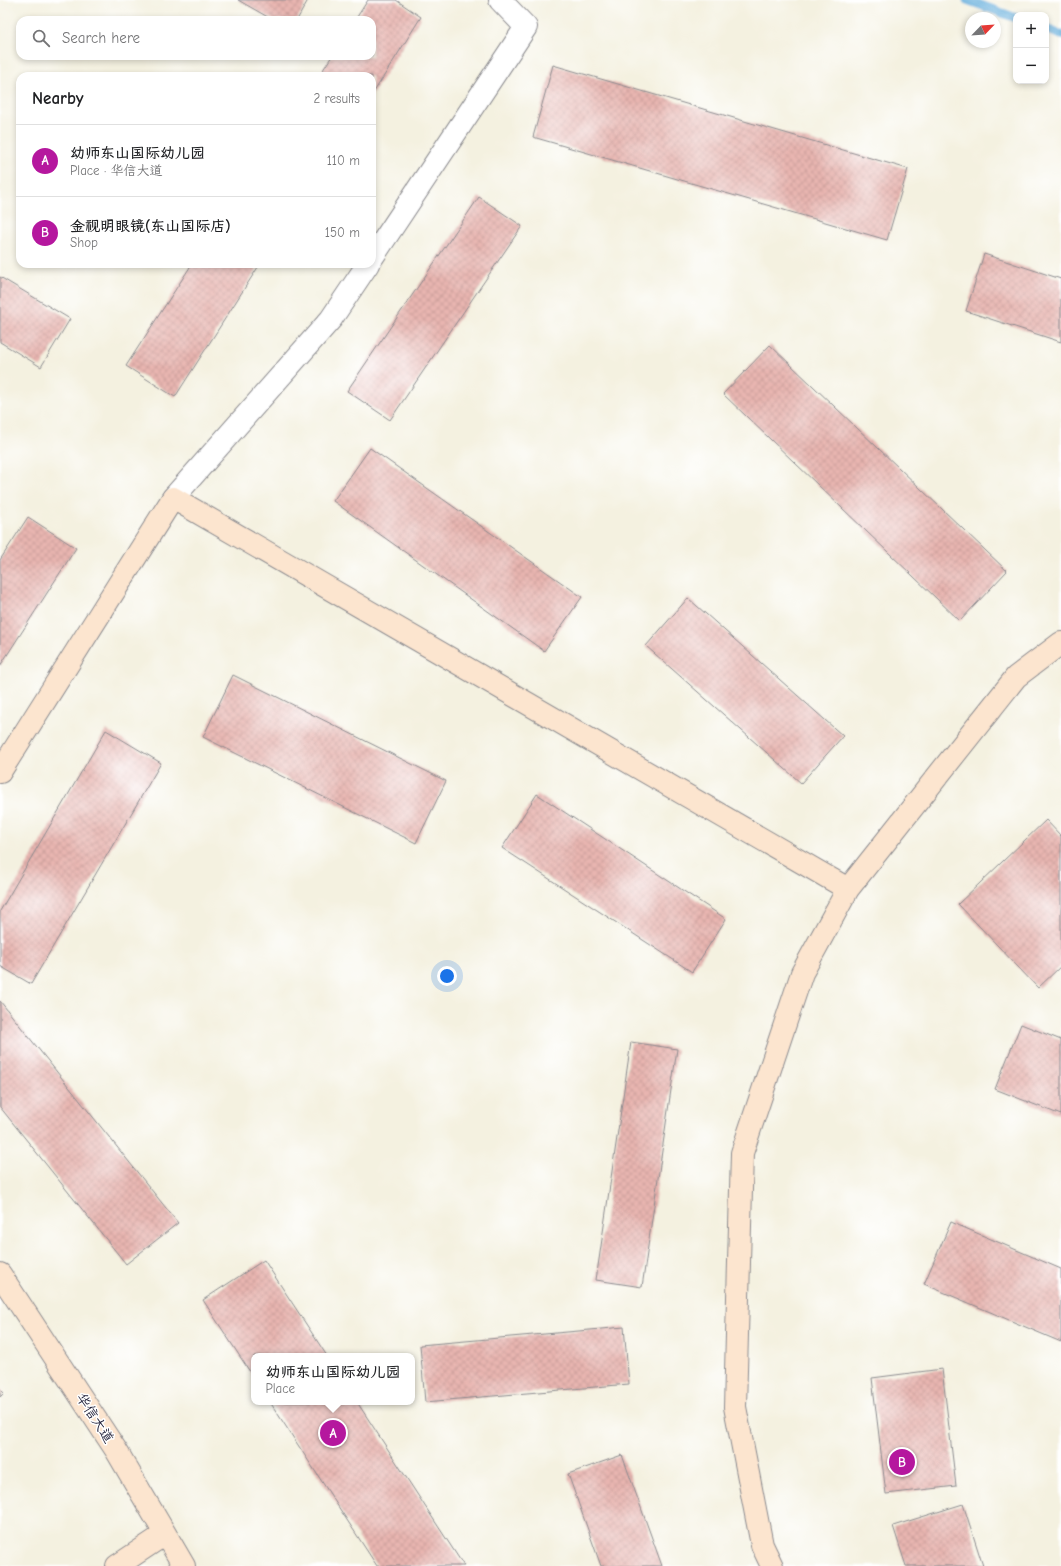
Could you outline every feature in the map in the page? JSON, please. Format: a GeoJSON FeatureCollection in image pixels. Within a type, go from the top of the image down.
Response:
{"type":"FeatureCollection","features":[{"type":"Feature","properties":{"kind":"street"},"geometry":{"type":"LineString","coordinates":[[376,252],[526,27],[500,0]]}},
{"type":"Feature","properties":{"kind":"street"},"geometry":{"type":"LineString","coordinates":[[0,772],[173,498],[331,319],[365,268]]}},
{"type":"Feature","properties":{"kind":"street"},"geometry":{"type":"LineString","coordinates":[[173,498],[848,889]]}},
{"type":"Feature","properties":{"kind":"street"},"geometry":{"type":"LineString","coordinates":[[772,1566],[762,1545],[735,1407],[742,1153],[802,973],[848,889],[1016,677],[1061,643]]}},
{"type":"Feature","properties":{"kind":"street","name":"华信大道"},"geometry":{"type":"LineString","coordinates":[[0,1274],[116,1450],[184,1566]]}},
{"type":"Feature","properties":{"kind":"street"},"geometry":{"type":"LineString","coordinates":[[117,1566],[165,1534]]}},
{"type":"Feature","properties":{"kind":"building"},"geometry":{"type":"Polygon","coordinates":[[[238,0],[308,0],[299,16],[266,16],[238,0]]]}},
{"type":"Feature","properties":{"kind":"building"},"geometry":{"type":"Polygon","coordinates":[[[368,0],[396,0],[421,17],[376,89],[376,72],[322,72],[329,60],[376,60],[376,16],[358,16],[368,0]]]}},
{"type":"Feature","properties":{"kind":"building"},"geometry":{"type":"Polygon","coordinates":[[[553,65],[908,169],[887,240],[533,137],[553,65]]]}},
{"type":"Feature","properties":{"kind":"building"},"geometry":{"type":"Polygon","coordinates":[[[479,197],[522,226],[390,420],[347,391],[479,197]]]}},
{"type":"Feature","properties":{"kind":"building"},"geometry":{"type":"Polygon","coordinates":[[[984,254],[1061,279],[1061,342],[966,311],[984,254]]]}},
{"type":"Feature","properties":{"kind":"building"},"geometry":{"type":"Polygon","coordinates":[[[189,268],[257,268],[175,397],[126,366],[189,268]]]}},
{"type":"Feature","properties":{"kind":"building"},"geometry":{"type":"Polygon","coordinates":[[[0,277],[70,319],[41,367],[0,342],[0,277]]]}},
{"type":"Feature","properties":{"kind":"building"},"geometry":{"type":"Polygon","coordinates":[[[770,345],[1007,571],[960,621],[723,394],[770,345]]]}},
{"type":"Feature","properties":{"kind":"building"},"geometry":{"type":"Polygon","coordinates":[[[370,448],[582,597],[544,651],[333,501],[370,448]]]}},
{"type":"Feature","properties":{"kind":"building"},"geometry":{"type":"Polygon","coordinates":[[[28,517],[76,548],[0,666],[0,560],[28,517]]]}},
{"type":"Feature","properties":{"kind":"building"},"geometry":{"type":"Polygon","coordinates":[[[688,598],[843,736],[801,783],[646,646],[688,598]]]}},
{"type":"Feature","properties":{"kind":"building"},"geometry":{"type":"Polygon","coordinates":[[[233,675],[446,781],[416,843],[203,737],[233,675]]]}},
{"type":"Feature","properties":{"kind":"building"},"geometry":{"type":"Polygon","coordinates":[[[106,730],[161,763],[31,984],[0,966],[0,911],[106,730]]]}},
{"type":"Feature","properties":{"kind":"building"},"geometry":{"type":"Polygon","coordinates":[[[537,794],[726,919],[692,972],[502,848],[537,794]]]}},
{"type":"Feature","properties":{"kind":"building"},"geometry":{"type":"Polygon","coordinates":[[[1046,820],[1061,836],[1061,966],[1038,988],[958,904],[1046,820]]]}},
{"type":"Feature","properties":{"kind":"building"},"geometry":{"type":"Polygon","coordinates":[[[0,1001],[178,1223],[126,1264],[0,1107],[0,1001]]]}},
{"type":"Feature","properties":{"kind":"building"},"geometry":{"type":"Polygon","coordinates":[[[1021,1024],[1061,1040],[1061,1115],[995,1089],[1021,1024]]]}},
{"type":"Feature","properties":{"kind":"building"},"geometry":{"type":"Polygon","coordinates":[[[631,1042],[677,1049],[642,1287],[596,1280],[631,1042]]]}},
{"type":"Feature","properties":{"kind":"building"},"geometry":{"type":"Polygon","coordinates":[[[951,1222],[1061,1269],[1061,1342],[924,1284],[951,1222]]]}},
{"type":"Feature","properties":{"kind":"building"},"geometry":{"type":"Polygon","coordinates":[[[264,1260],[325,1353],[251,1353],[251,1373],[203,1300],[264,1260]]]}},
{"type":"Feature","properties":{"kind":"building"},"geometry":{"type":"Polygon","coordinates":[[[624,1327],[629,1384],[425,1402],[420,1345],[624,1327]]]}},
{"type":"Feature","properties":{"kind":"building"},"geometry":{"type":"Polygon","coordinates":[[[942,1369],[956,1486],[886,1494],[872,1378],[942,1369]]]}},
{"type":"Feature","properties":{"kind":"building"},"geometry":{"type":"Polygon","coordinates":[[[0,1389],[4,1393],[0,1397],[0,1389]]]}},
{"type":"Feature","properties":{"kind":"building"},"geometry":{"type":"Polygon","coordinates":[[[272,1405],[359,1405],[464,1566],[377,1566],[272,1405]]]}},
{"type":"Feature","properties":{"kind":"building"},"geometry":{"type":"Polygon","coordinates":[[[622,1455],[662,1566],[601,1566],[568,1474],[622,1455]]]}},
{"type":"Feature","properties":{"kind":"building"},"geometry":{"type":"Polygon","coordinates":[[[963,1504],[983,1566],[906,1566],[893,1526],[963,1504]]]}},
{"type":"Feature","properties":{"kind":"waterway"},"geometry":{"type":"LineString","coordinates":[[967,0],[1013,17]]}},
{"type":"Feature","properties":{"kind":"waterway"},"geometry":{"type":"LineString","coordinates":[[1049,30],[1061,35]]}},
{"type":"Feature","properties":{"kind":"place","name":"幼师东山国际幼儿园"},"geometry":{"type":"Point","coordinates":[333,1433]}},
{"type":"Feature","properties":{"kind":"place","name":"金视明眼镜(东山国际店)"},"geometry":{"type":"Point","coordinates":[902,1462]}}]}
